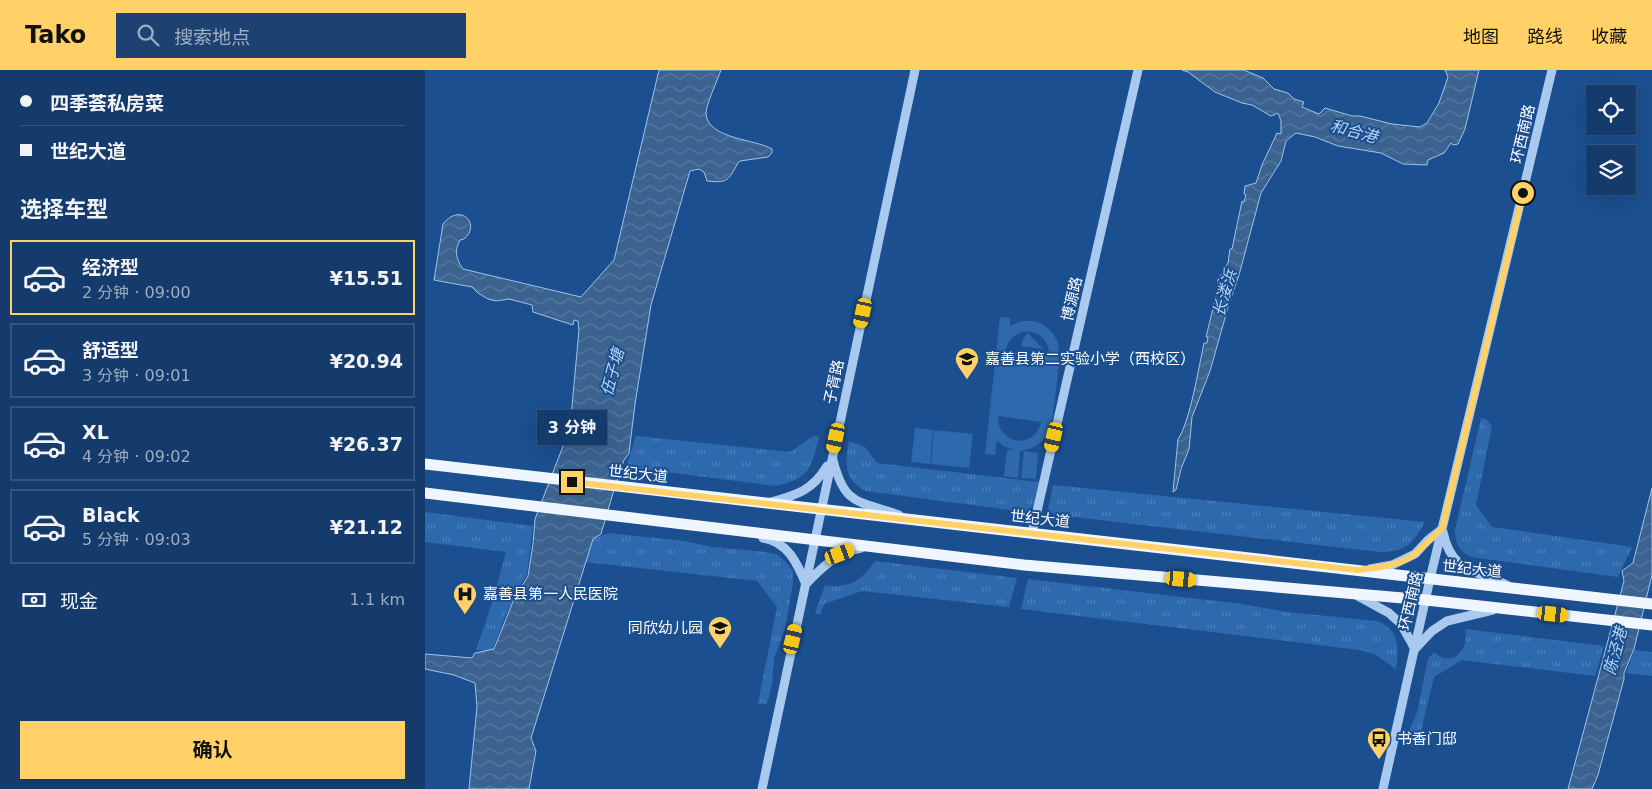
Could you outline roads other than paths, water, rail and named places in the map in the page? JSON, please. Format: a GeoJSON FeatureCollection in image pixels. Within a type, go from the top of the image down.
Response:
{"type":"FeatureCollection","features":[{"type":"Feature","properties":{"kind":"main road","name":"世纪大道"},"geometry":{"type":"LineString","coordinates":[[425,464],[1652,604]]}},
{"type":"Feature","properties":{"kind":"main road"},"geometry":{"type":"LineString","coordinates":[[425,493],[1024,565],[1426,600],[1652,625]]}},
{"type":"Feature","properties":{"kind":"street","name":"子胥路"},"geometry":{"type":"LineString","coordinates":[[762,789],[915,70]]}},
{"type":"Feature","properties":{"kind":"street","name":"博源路"},"geometry":{"type":"LineString","coordinates":[[1032,533],[1139,70]]}},
{"type":"Feature","properties":{"kind":"street","name":"环西南路"},"geometry":{"type":"LineString","coordinates":[[1383,789],[1430,579],[1552,70]]}},
{"type":"Feature","properties":{"kind":"street"},"geometry":{"type":"LineString","coordinates":[[767,504],[813,486],[832,457]]}},
{"type":"Feature","properties":{"kind":"street"},"geometry":{"type":"LineString","coordinates":[[832,457],[838,478],[847,495],[863,504],[915,520]]}},
{"type":"Feature","properties":{"kind":"street"},"geometry":{"type":"LineString","coordinates":[[1357,570],[1392,565],[1415,554],[1442,529],[1446,545],[1464,568],[1491,577],[1514,588]]}},
{"type":"Feature","properties":{"kind":"street"},"geometry":{"type":"LineString","coordinates":[[731,530],[769,539],[783,547],[798,564],[806,584],[824,566],[840,554],[868,546]]}},
{"type":"Feature","properties":{"kind":"street"},"geometry":{"type":"LineString","coordinates":[[1354,594],[1389,613],[1401,624],[1415,649],[1432,631],[1447,621],[1500,608]]}},
{"type":"Feature","properties":{"kind":"water","name":"伍子塘"},"geometry":{"type":"Polygon","coordinates":[[[659,70],[721,70],[706,110],[709,122],[715,129],[723,133],[772,149],[772,153],[768,157],[740,161],[727,180],[719,182],[707,181],[704,172],[699,169],[690,171],[651,305],[629,453],[624,460],[601,534],[593,539],[531,738],[536,751],[529,789],[469,789],[477,707],[475,683],[454,675],[425,669],[425,654],[472,658],[475,653],[494,649],[514,599],[528,576],[535,519],[570,428],[579,330],[578,321],[574,320],[573,325],[533,312],[532,305],[509,299],[496,301],[488,299],[472,287],[434,280],[443,224],[456,215],[462,215],[470,222],[469,233],[464,239],[460,240],[456,251],[457,258],[463,269],[581,297],[614,260],[659,70]]]}},
{"type":"Feature","properties":{"kind":"water"},"geometry":{"type":"Polygon","coordinates":[[[1182,70],[1244,70],[1263,78],[1274,89],[1288,93],[1294,99],[1304,102],[1302,107],[1319,114],[1325,108],[1352,116],[1360,116],[1392,124],[1420,127],[1427,123],[1439,103],[1448,77],[1445,70],[1479,70],[1465,129],[1458,144],[1453,145],[1451,143],[1444,153],[1428,160],[1427,165],[1403,164],[1381,153],[1338,146],[1315,137],[1296,133],[1286,141],[1281,161],[1261,193],[1210,371],[1192,417],[1189,449],[1181,469],[1176,490],[1173,492],[1178,439],[1190,407],[1204,343],[1207,343],[1208,337],[1206,337],[1218,280],[1228,263],[1230,249],[1232,249],[1242,201],[1244,202],[1246,195],[1244,194],[1245,186],[1256,183],[1277,133],[1281,134],[1281,121],[1278,113],[1271,116],[1252,105],[1215,92],[1188,72],[1182,70]]]}},
{"type":"Feature","properties":{"kind":"water","name":"陈泾港"},"geometry":{"type":"Polygon","coordinates":[[[1652,488],[1652,575],[1634,649],[1624,673],[1598,775],[1592,789],[1568,789],[1624,581],[1622,571],[1633,563],[1652,488]]]}},
{"type":"Feature","properties":{"kind":"place","name":"嘉善县第二实验小学（西校区）"},"geometry":{"type":"Point","coordinates":[967,380]}},
{"type":"Feature","properties":{"kind":"place","name":"嘉善县第一人民医院"},"geometry":{"type":"Point","coordinates":[465,615]}},
{"type":"Feature","properties":{"kind":"place","name":"同欣幼儿园"},"geometry":{"type":"Point","coordinates":[720,649]}},
{"type":"Feature","properties":{"kind":"place","name":"书香门邸"},"geometry":{"type":"Point","coordinates":[1379,760]}},
{"type":"Feature","properties":{"kind":"water label","name":"和合港"},"geometry":{"type":"Point","coordinates":[1354,131]}},
{"type":"Feature","properties":{"kind":"water label","name":"长溇浜"},"geometry":{"type":"Point","coordinates":[1224,293]}}]}
